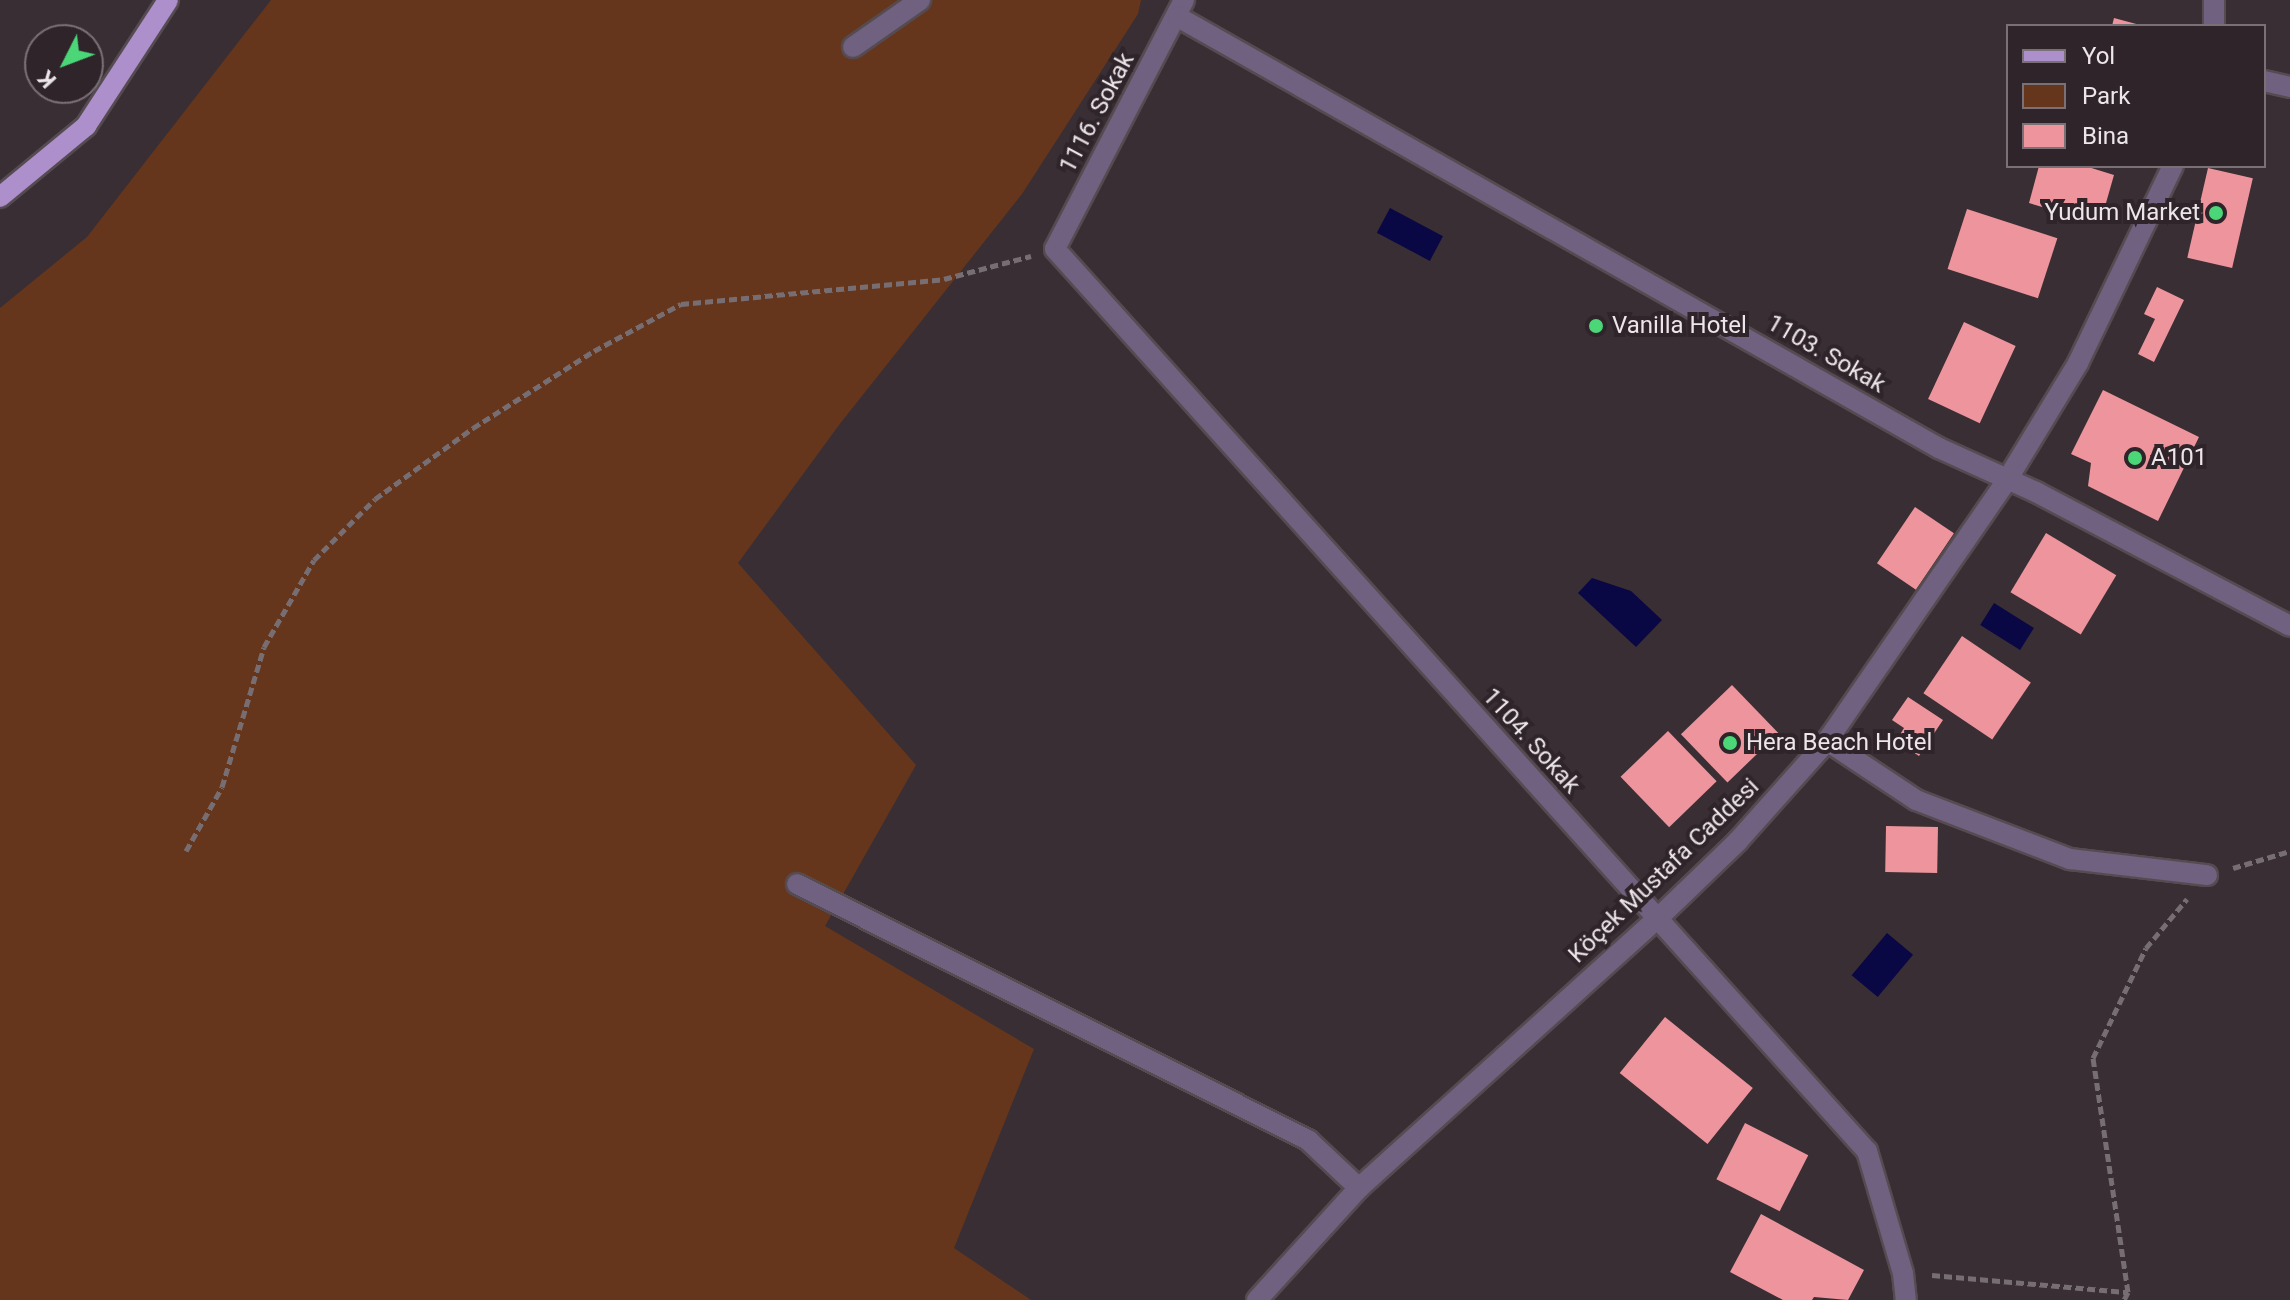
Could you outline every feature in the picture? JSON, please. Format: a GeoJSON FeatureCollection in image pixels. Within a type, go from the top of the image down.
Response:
{"type":"FeatureCollection","features":[{"type":"Feature","properties":{"kind":"main road"},"geometry":{"type":"LineString","coordinates":[[0,197],[86,126],[168,0]]}},
{"type":"Feature","properties":{"kind":"street"},"geometry":{"type":"LineString","coordinates":[[853,47],[920,0]]}},
{"type":"Feature","properties":{"kind":"street"},"geometry":{"type":"LineString","coordinates":[[2214,0],[2214,24]]}},
{"type":"Feature","properties":{"kind":"street","name":"1116. Sokak"},"geometry":{"type":"LineString","coordinates":[[1055,249],[1181,8]]}},
{"type":"Feature","properties":{"kind":"street","name":"1103. Sokak"},"geometry":{"type":"LineString","coordinates":[[1181,8],[1939,448],[2036,492],[2290,626]]}},
{"type":"Feature","properties":{"kind":"street"},"geometry":{"type":"LineString","coordinates":[[2266,81],[2290,87]]}},
{"type":"Feature","properties":{"kind":"street","name":"Köçek Mustafa Caddesi"},"geometry":{"type":"LineString","coordinates":[[1257,1300],[1359,1188],[1656,920],[1738,841],[1827,741],[2007,480],[2078,363],[2172,168]]}},
{"type":"Feature","properties":{"kind":"street","name":"1104. Sokak"},"geometry":{"type":"LineString","coordinates":[[1055,249],[1867,1151],[1903,1273],[1906,1300]]}},
{"type":"Feature","properties":{"kind":"street"},"geometry":{"type":"LineString","coordinates":[[1827,741],[1916,800],[2070,859],[2207,875]]}},
{"type":"Feature","properties":{"kind":"street"},"geometry":{"type":"LineString","coordinates":[[797,884],[1308,1140],[1359,1188]]}},
{"type":"Feature","properties":{"kind":"path"},"geometry":{"type":"LineString","coordinates":[[186,851],[222,787],[264,647],[314,560],[375,499],[473,428],[594,351],[681,304],[944,279],[1055,249]]}},
{"type":"Feature","properties":{"kind":"path"},"geometry":{"type":"LineString","coordinates":[[2124,1300],[2128,1292],[2093,1058],[2146,948],[2207,875],[2290,851]]}},
{"type":"Feature","properties":{"kind":"path"},"geometry":{"type":"LineString","coordinates":[[1903,1273],[2128,1292]]}},
{"type":"Feature","properties":{"kind":"green space"},"geometry":{"type":"Polygon","coordinates":[[[271,0],[1141,0],[1138,14],[1022,194],[839,425],[738,563],[916,765],[825,926],[1034,1049],[954,1248],[1031,1300],[0,1300],[0,308],[87,237],[271,0]]]}},
{"type":"Feature","properties":{"kind":"shaded area"},"geometry":{"type":"Polygon","coordinates":[[[1390,208],[1443,236],[1430,261],[1377,233],[1390,208]]]}},
{"type":"Feature","properties":{"kind":"shaded area"},"geometry":{"type":"Polygon","coordinates":[[[1592,578],[1631,591],[1662,620],[1636,647],[1578,593],[1592,578]]]}},
{"type":"Feature","properties":{"kind":"shaded area"},"geometry":{"type":"Polygon","coordinates":[[[1994,603],[2034,628],[2020,650],[1980,625],[1994,603]]]}},
{"type":"Feature","properties":{"kind":"shaded area"},"geometry":{"type":"Polygon","coordinates":[[[1887,933],[1913,955],[1878,997],[1852,975],[1887,933]]]}},
{"type":"Feature","properties":{"kind":"building"},"geometry":{"type":"Polygon","coordinates":[[[2114,18],[2136,24],[2112,24],[2114,18]]]}},
{"type":"Feature","properties":{"kind":"building"},"geometry":{"type":"Polygon","coordinates":[[[2038,168],[2091,168],[2114,175],[2100,224],[2029,203],[2038,168]]]}},
{"type":"Feature","properties":{"kind":"building"},"geometry":{"type":"Polygon","coordinates":[[[2208,168],[2253,178],[2232,268],[2187,258],[2208,168]]]}},
{"type":"Feature","properties":{"kind":"building"},"geometry":{"type":"Polygon","coordinates":[[[1967,209],[2057,238],[2038,298],[1948,269],[1967,209]]]}},
{"type":"Feature","properties":{"kind":"building"},"geometry":{"type":"Polygon","coordinates":[[[2157,287],[2184,300],[2154,362],[2138,354],[2155,319],[2144,314],[2157,287]]]}},
{"type":"Feature","properties":{"kind":"building"},"geometry":{"type":"Polygon","coordinates":[[[1964,322],[2016,346],[1980,423],[1928,399],[1964,322]]]}},
{"type":"Feature","properties":{"kind":"building","name":"A101"},"geometry":{"type":"Polygon","coordinates":[[[2103,390],[2199,437],[2158,521],[2088,486],[2091,463],[2071,454],[2103,390]]]}},
{"type":"Feature","properties":{"kind":"building"},"geometry":{"type":"Polygon","coordinates":[[[1915,507],[1954,533],[1916,590],[1877,563],[1915,507]]]}},
{"type":"Feature","properties":{"kind":"building"},"geometry":{"type":"Polygon","coordinates":[[[2046,533],[2116,575],[2081,634],[2010,592],[2046,533]]]}},
{"type":"Feature","properties":{"kind":"building"},"geometry":{"type":"Polygon","coordinates":[[[1962,636],[2031,682],[1992,740],[1923,693],[1962,636]]]}},
{"type":"Feature","properties":{"kind":"building"},"geometry":{"type":"Polygon","coordinates":[[[1732,685],[1779,733],[1727,783],[1681,734],[1732,685]]]}},
{"type":"Feature","properties":{"kind":"building"},"geometry":{"type":"Polygon","coordinates":[[[1908,697],[1943,720],[1919,756],[1896,741],[1904,728],[1892,720],[1908,697]]]}},
{"type":"Feature","properties":{"kind":"building"},"geometry":{"type":"Polygon","coordinates":[[[1668,731],[1717,781],[1669,827],[1621,777],[1668,731]]]}},
{"type":"Feature","properties":{"kind":"building"},"geometry":{"type":"Polygon","coordinates":[[[1886,826],[1938,827],[1937,873],[1885,872],[1886,826]]]}},
{"type":"Feature","properties":{"kind":"building"},"geometry":{"type":"Polygon","coordinates":[[[1665,1017],[1753,1088],[1708,1144],[1620,1073],[1665,1017]]]}},
{"type":"Feature","properties":{"kind":"building"},"geometry":{"type":"Polygon","coordinates":[[[1745,1123],[1808,1155],[1780,1211],[1716,1179],[1745,1123]]]}},
{"type":"Feature","properties":{"kind":"building"},"geometry":{"type":"Polygon","coordinates":[[[1761,1214],[1864,1270],[1848,1300],[1814,1297],[1812,1300],[1783,1300],[1730,1272],[1761,1214]]]}},
{"type":"Feature","properties":{"kind":"place","name":"Yudum Market"},"geometry":{"type":"Point","coordinates":[2216,213]}},
{"type":"Feature","properties":{"kind":"place","name":"Vanilla Hotel"},"geometry":{"type":"Point","coordinates":[1596,326]}},
{"type":"Feature","properties":{"kind":"place","name":"A101"},"geometry":{"type":"Point","coordinates":[2135,458]}},
{"type":"Feature","properties":{"kind":"place","name":"Hera Beach Hotel"},"geometry":{"type":"Point","coordinates":[1730,743]}}]}
